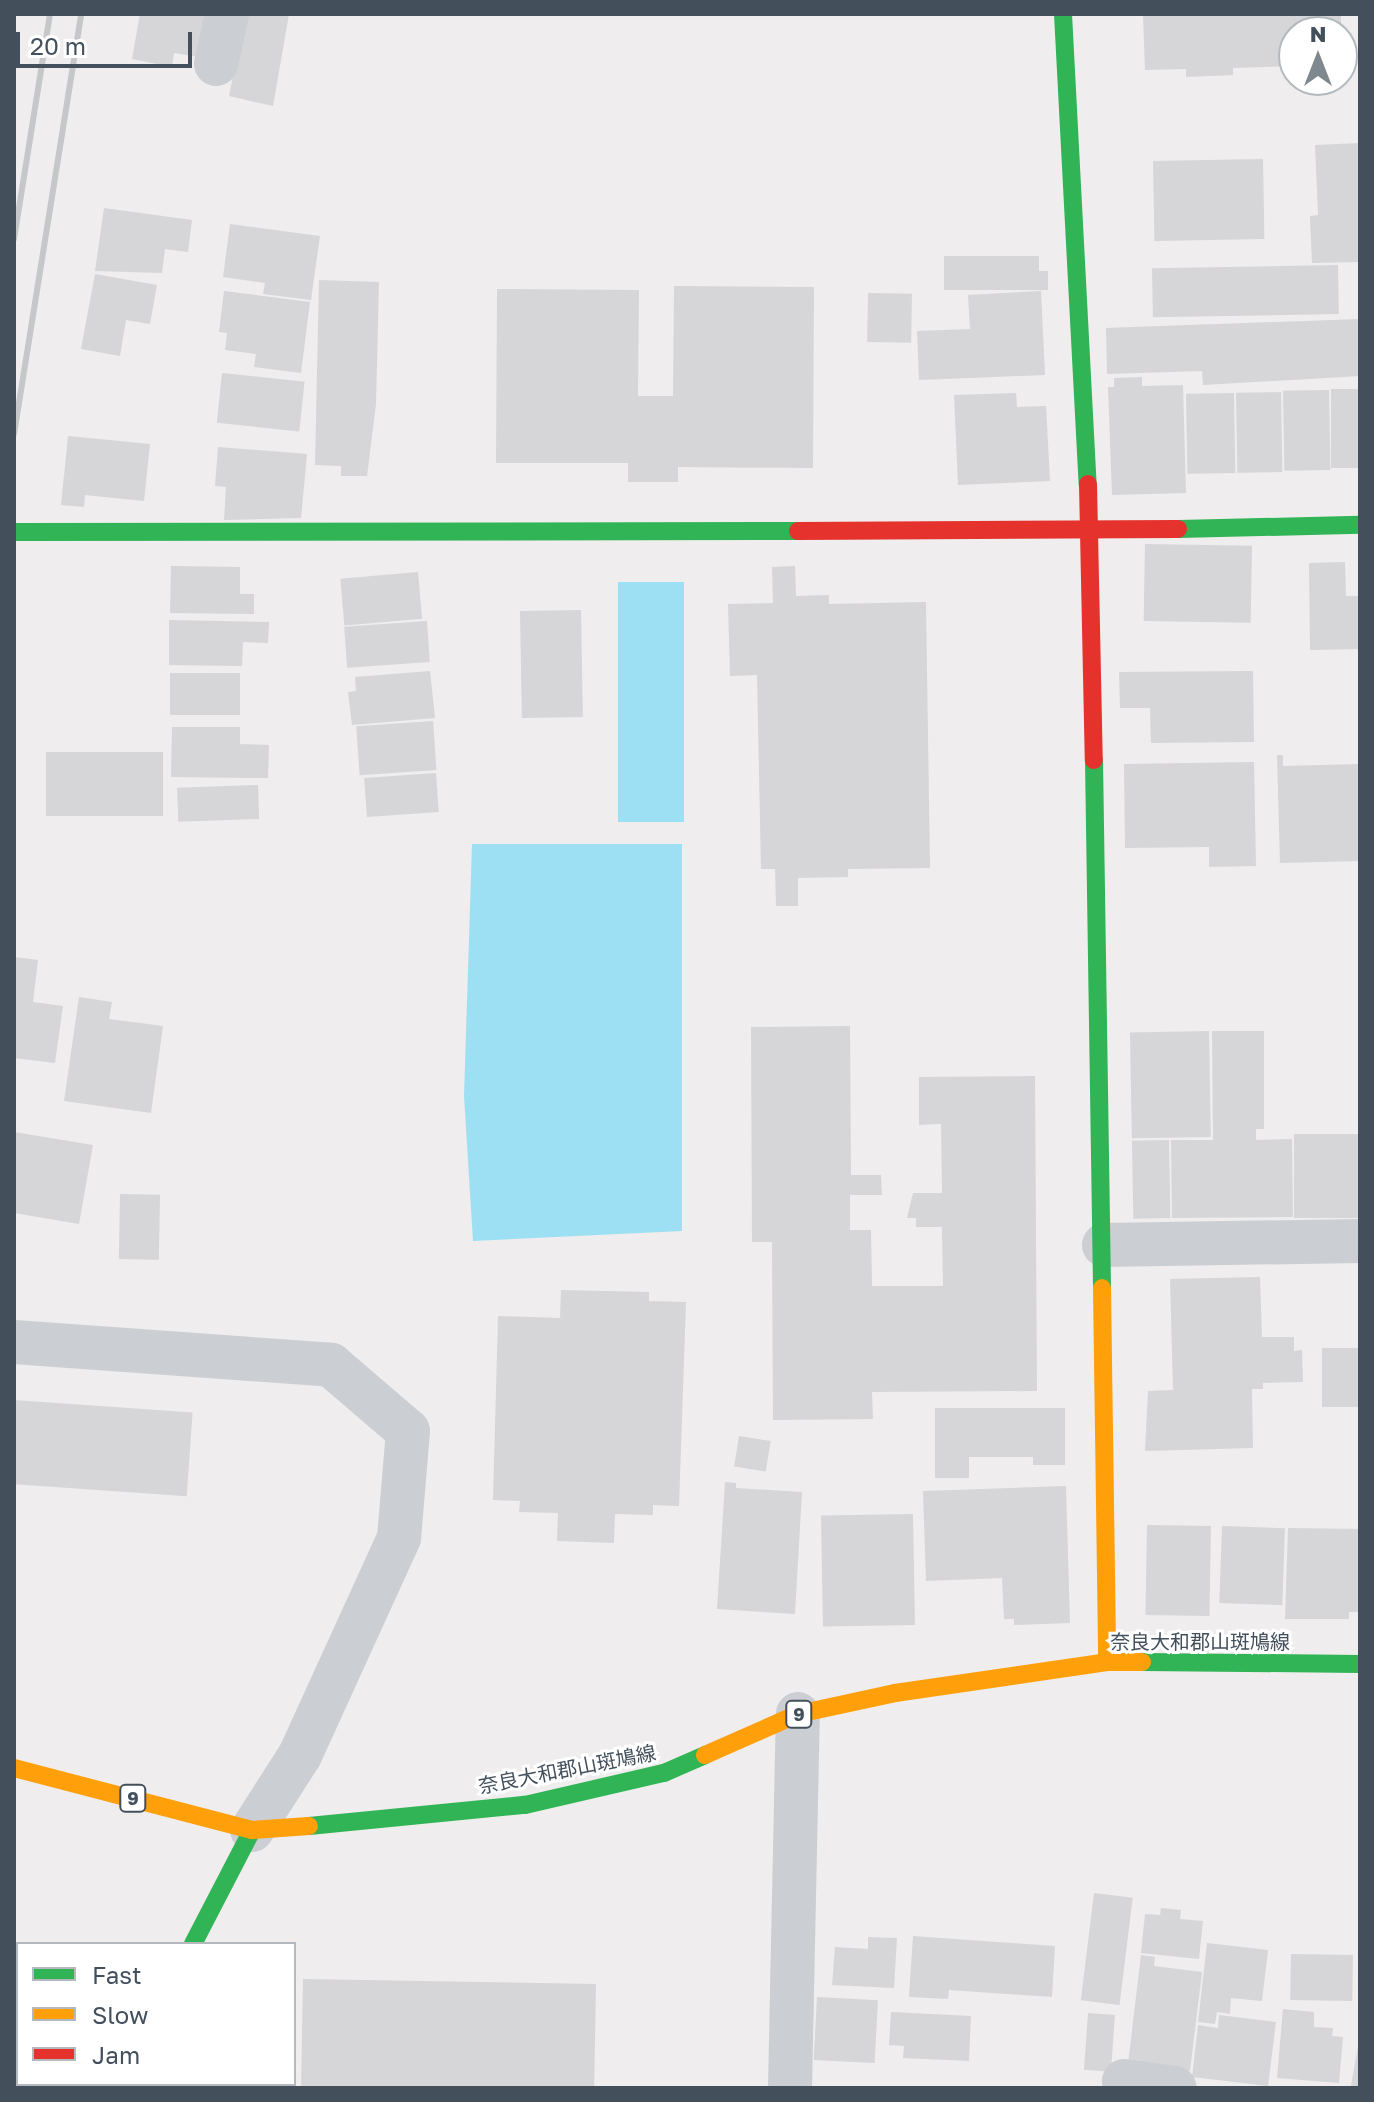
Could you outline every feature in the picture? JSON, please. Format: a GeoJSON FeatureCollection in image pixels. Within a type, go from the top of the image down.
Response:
{"type":"FeatureCollection","features":[{"type":"Feature","properties":{"kind":"street"},"geometry":{"type":"LineString","coordinates":[[216,64],[227,14]]}},
{"type":"Feature","properties":{"kind":"street"},"geometry":{"type":"LineString","coordinates":[[1063,14],[1091,531],[1104,1245],[1107,1662]]}},
{"type":"Feature","properties":{"kind":"street"},"geometry":{"type":"LineString","coordinates":[[14,532],[1091,531],[1360,525]]}},
{"type":"Feature","properties":{"kind":"street"},"geometry":{"type":"LineString","coordinates":[[1104,1245],[1360,1241]]}},
{"type":"Feature","properties":{"kind":"street"},"geometry":{"type":"LineString","coordinates":[[14,1342],[331,1365],[408,1431],[399,1538],[300,1755],[252,1830],[194,1942]]}},
{"type":"Feature","properties":{"kind":"street","name":"奈良大和郡山斑鳩線"},"geometry":{"type":"LineString","coordinates":[[14,1768],[252,1830],[525,1805],[664,1773],[798,1714],[895,1693],[1107,1662],[1360,1664]]}},
{"type":"Feature","properties":{"kind":"street"},"geometry":{"type":"LineString","coordinates":[[790,2088],[798,1714]]}},
{"type":"Feature","properties":{"kind":"street"},"geometry":{"type":"LineString","coordinates":[[1124,2081],[1175,2088]]}},
{"type":"Feature","properties":{"kind":"water"},"geometry":{"type":"Polygon","coordinates":[[[618,582],[684,582],[684,822],[618,822],[618,582]]]}},
{"type":"Feature","properties":{"kind":"water"},"geometry":{"type":"Polygon","coordinates":[[[472,844],[682,844],[682,1231],[473,1241],[464,1096],[472,844]]]}},
{"type":"Feature","properties":{"kind":"building"},"geometry":{"type":"Polygon","coordinates":[[[140,14],[208,14],[199,57],[174,53],[172,67],[132,59],[140,14]]]}},
{"type":"Feature","properties":{"kind":"building"},"geometry":{"type":"Polygon","coordinates":[[[245,14],[289,14],[273,106],[229,96],[245,14]]]}},
{"type":"Feature","properties":{"kind":"building"},"geometry":{"type":"Polygon","coordinates":[[[1143,15],[1341,16],[1278,16],[1278,67],[1233,68],[1233,75],[1186,77],[1186,69],[1145,70],[1143,15]]]}},
{"type":"Feature","properties":{"kind":"building"},"geometry":{"type":"Polygon","coordinates":[[[1360,143],[1360,262],[1312,263],[1310,216],[1318,215],[1315,145],[1360,143]]]}},
{"type":"Feature","properties":{"kind":"building"},"geometry":{"type":"Polygon","coordinates":[[[1263,159],[1264,239],[1154,241],[1153,161],[1263,159]]]}},
{"type":"Feature","properties":{"kind":"building"},"geometry":{"type":"Polygon","coordinates":[[[104,208],[192,220],[188,252],[165,249],[162,273],[95,271],[104,208]]]}},
{"type":"Feature","properties":{"kind":"building"},"geometry":{"type":"Polygon","coordinates":[[[230,224],[320,236],[311,300],[263,294],[265,283],[223,277],[230,224]]]}},
{"type":"Feature","properties":{"kind":"building"},"geometry":{"type":"Polygon","coordinates":[[[944,256],[1039,256],[1039,271],[1048,271],[1048,290],[944,290],[944,256]]]}},
{"type":"Feature","properties":{"kind":"building"},"geometry":{"type":"Polygon","coordinates":[[[1338,265],[1339,314],[1153,317],[1152,268],[1338,265]]]}},
{"type":"Feature","properties":{"kind":"building"},"geometry":{"type":"Polygon","coordinates":[[[95,274],[157,285],[150,324],[126,320],[120,356],[81,349],[95,274]]]}},
{"type":"Feature","properties":{"kind":"building"},"geometry":{"type":"Polygon","coordinates":[[[319,280],[379,282],[376,404],[367,476],[341,476],[341,466],[315,465],[319,280]]]}},
{"type":"Feature","properties":{"kind":"building"},"geometry":{"type":"Polygon","coordinates":[[[674,286],[814,287],[813,468],[678,467],[678,482],[628,482],[628,463],[496,463],[497,289],[639,290],[638,396],[673,396],[674,286]]]}},
{"type":"Feature","properties":{"kind":"building"},"geometry":{"type":"Polygon","coordinates":[[[224,291],[310,302],[301,373],[254,367],[256,354],[225,350],[227,333],[219,332],[224,291]]]}},
{"type":"Feature","properties":{"kind":"building"},"geometry":{"type":"Polygon","coordinates":[[[1041,291],[1045,375],[919,380],[917,331],[970,329],[968,295],[1041,291]]]}},
{"type":"Feature","properties":{"kind":"building"},"geometry":{"type":"Polygon","coordinates":[[[868,293],[912,294],[911,343],[867,342],[868,293]]]}},
{"type":"Feature","properties":{"kind":"building"},"geometry":{"type":"Polygon","coordinates":[[[1360,319],[1360,376],[1203,385],[1202,371],[1107,374],[1106,328],[1360,319]]]}},
{"type":"Feature","properties":{"kind":"building"},"geometry":{"type":"Polygon","coordinates":[[[222,373],[305,382],[299,431],[217,423],[222,373]]]}},
{"type":"Feature","properties":{"kind":"building"},"geometry":{"type":"Polygon","coordinates":[[[1142,377],[1142,386],[1183,385],[1186,493],[1112,495],[1108,387],[1114,387],[1114,378],[1142,377]]]}},
{"type":"Feature","properties":{"kind":"building"},"geometry":{"type":"Polygon","coordinates":[[[1331,389],[1360,389],[1360,468],[1331,468],[1331,389]]]}},
{"type":"Feature","properties":{"kind":"building"},"geometry":{"type":"Polygon","coordinates":[[[1329,390],[1330,470],[1284,471],[1283,391],[1329,390]]]}},
{"type":"Feature","properties":{"kind":"building"},"geometry":{"type":"Polygon","coordinates":[[[1281,392],[1282,472],[1237,473],[1236,393],[1281,392]]]}},
{"type":"Feature","properties":{"kind":"building"},"geometry":{"type":"Polygon","coordinates":[[[1016,393],[1017,407],[1046,406],[1050,481],[958,485],[954,395],[1016,393]]]}},
{"type":"Feature","properties":{"kind":"building"},"geometry":{"type":"Polygon","coordinates":[[[1234,393],[1235,473],[1187,474],[1186,394],[1234,393]]]}},
{"type":"Feature","properties":{"kind":"building"},"geometry":{"type":"Polygon","coordinates":[[[68,436],[150,444],[144,501],[85,495],[84,507],[61,505],[68,436]]]}},
{"type":"Feature","properties":{"kind":"building"},"geometry":{"type":"Polygon","coordinates":[[[218,447],[307,454],[301,518],[224,520],[226,487],[215,486],[218,447]]]}},
{"type":"Feature","properties":{"kind":"building"},"geometry":{"type":"Polygon","coordinates":[[[1145,544],[1252,546],[1251,623],[1144,621],[1145,544]]]}},
{"type":"Feature","properties":{"kind":"building"},"geometry":{"type":"Polygon","coordinates":[[[1345,562],[1346,596],[1360,596],[1360,649],[1310,650],[1309,563],[1345,562]]]}},
{"type":"Feature","properties":{"kind":"building"},"geometry":{"type":"Polygon","coordinates":[[[171,566],[240,567],[240,594],[254,594],[254,614],[170,613],[171,566]]]}},
{"type":"Feature","properties":{"kind":"building"},"geometry":{"type":"Polygon","coordinates":[[[795,566],[796,596],[829,595],[829,604],[926,602],[930,868],[848,869],[848,877],[798,878],[798,906],[776,906],[775,869],[761,869],[757,675],[730,676],[728,604],[773,603],[772,567],[795,566]]]}},
{"type":"Feature","properties":{"kind":"building"},"geometry":{"type":"Polygon","coordinates":[[[418,572],[422,619],[344,626],[340,579],[418,572]]]}},
{"type":"Feature","properties":{"kind":"building"},"geometry":{"type":"Polygon","coordinates":[[[581,610],[583,717],[522,718],[520,611],[581,610]]]}},
{"type":"Feature","properties":{"kind":"building"},"geometry":{"type":"Polygon","coordinates":[[[169,620],[269,622],[268,643],[243,642],[242,666],[169,665],[169,620]]]}},
{"type":"Feature","properties":{"kind":"building"},"geometry":{"type":"Polygon","coordinates":[[[427,621],[430,662],[347,668],[344,627],[427,621]]]}},
{"type":"Feature","properties":{"kind":"building"},"geometry":{"type":"Polygon","coordinates":[[[430,671],[435,718],[352,725],[348,692],[356,691],[355,677],[430,671]]]}},
{"type":"Feature","properties":{"kind":"building"},"geometry":{"type":"Polygon","coordinates":[[[1253,671],[1254,742],[1151,743],[1150,708],[1120,708],[1119,672],[1253,671]]]}},
{"type":"Feature","properties":{"kind":"building"},"geometry":{"type":"Polygon","coordinates":[[[170,673],[240,673],[240,715],[170,715],[170,673]]]}},
{"type":"Feature","properties":{"kind":"building"},"geometry":{"type":"Polygon","coordinates":[[[433,721],[436,770],[360,775],[356,726],[433,721]]]}},
{"type":"Feature","properties":{"kind":"building"},"geometry":{"type":"Polygon","coordinates":[[[172,727],[240,727],[240,744],[269,745],[268,778],[171,777],[172,727]]]}},
{"type":"Feature","properties":{"kind":"building"},"geometry":{"type":"Polygon","coordinates":[[[46,752],[163,752],[163,816],[46,816],[46,752]]]}},
{"type":"Feature","properties":{"kind":"building"},"geometry":{"type":"Polygon","coordinates":[[[1277,755],[1283,755],[1283,766],[1360,764],[1360,861],[1280,863],[1277,755]]]}},
{"type":"Feature","properties":{"kind":"building"},"geometry":{"type":"Polygon","coordinates":[[[1254,762],[1256,866],[1209,867],[1209,847],[1125,848],[1124,764],[1254,762]]]}},
{"type":"Feature","properties":{"kind":"building"},"geometry":{"type":"Polygon","coordinates":[[[436,773],[439,812],[367,817],[364,778],[436,773]]]}},
{"type":"Feature","properties":{"kind":"building"},"geometry":{"type":"Polygon","coordinates":[[[258,785],[259,819],[178,822],[177,788],[258,785]]]}},
{"type":"Feature","properties":{"kind":"building"},"geometry":{"type":"Polygon","coordinates":[[[14,957],[38,960],[33,1002],[63,1006],[55,1063],[14,1058],[14,957]]]}},
{"type":"Feature","properties":{"kind":"building"},"geometry":{"type":"Polygon","coordinates":[[[79,997],[112,1002],[109,1019],[163,1026],[151,1113],[64,1101],[79,997]]]}},
{"type":"Feature","properties":{"kind":"building"},"geometry":{"type":"Polygon","coordinates":[[[850,1026],[851,1175],[881,1175],[882,1195],[850,1195],[850,1230],[871,1230],[872,1286],[943,1286],[942,1227],[916,1227],[916,1218],[907,1218],[913,1193],[942,1193],[941,1124],[919,1125],[919,1077],[1035,1076],[1037,1391],[872,1392],[873,1419],[773,1420],[772,1242],[752,1242],[751,1027],[850,1026]]]}},
{"type":"Feature","properties":{"kind":"building"},"geometry":{"type":"Polygon","coordinates":[[[1209,1031],[1211,1137],[1132,1138],[1130,1032],[1209,1031]]]}},
{"type":"Feature","properties":{"kind":"building"},"geometry":{"type":"Polygon","coordinates":[[[1212,1031],[1264,1031],[1264,1129],[1256,1129],[1256,1140],[1292,1139],[1293,1217],[1172,1218],[1171,1140],[1213,1140],[1212,1031]]]}},
{"type":"Feature","properties":{"kind":"building"},"geometry":{"type":"Polygon","coordinates":[[[14,1132],[93,1145],[79,1224],[14,1213],[14,1132]]]}},
{"type":"Feature","properties":{"kind":"building"},"geometry":{"type":"Polygon","coordinates":[[[1294,1134],[1360,1134],[1360,1218],[1294,1218],[1294,1134]]]}},
{"type":"Feature","properties":{"kind":"building"},"geometry":{"type":"Polygon","coordinates":[[[1169,1140],[1170,1218],[1133,1219],[1132,1141],[1169,1140]]]}},
{"type":"Feature","properties":{"kind":"building"},"geometry":{"type":"Polygon","coordinates":[[[120,1194],[160,1195],[159,1260],[119,1259],[120,1194]]]}},
{"type":"Feature","properties":{"kind":"building"},"geometry":{"type":"Polygon","coordinates":[[[1260,1277],[1262,1337],[1294,1337],[1294,1351],[1302,1350],[1303,1382],[1263,1383],[1263,1389],[1252,1389],[1253,1448],[1145,1451],[1148,1391],[1173,1390],[1170,1279],[1260,1277]]]}},
{"type":"Feature","properties":{"kind":"building"},"geometry":{"type":"Polygon","coordinates":[[[561,1290],[649,1292],[649,1301],[686,1302],[679,1506],[653,1505],[653,1515],[615,1514],[614,1543],[557,1541],[558,1513],[519,1512],[520,1501],[493,1500],[498,1316],[560,1318],[561,1290]]]}},
{"type":"Feature","properties":{"kind":"building"},"geometry":{"type":"Polygon","coordinates":[[[1322,1348],[1360,1348],[1360,1407],[1322,1407],[1322,1348]]]}},
{"type":"Feature","properties":{"kind":"building"},"geometry":{"type":"Polygon","coordinates":[[[14,1400],[193,1412],[187,1496],[14,1484],[14,1400]]]}},
{"type":"Feature","properties":{"kind":"building"},"geometry":{"type":"Polygon","coordinates":[[[935,1408],[1065,1408],[1065,1465],[1033,1465],[1033,1457],[969,1457],[969,1478],[935,1478],[935,1408]]]}},
{"type":"Feature","properties":{"kind":"building"},"geometry":{"type":"Polygon","coordinates":[[[739,1436],[771,1441],[766,1472],[734,1467],[739,1436]]]}},
{"type":"Feature","properties":{"kind":"building"},"geometry":{"type":"Polygon","coordinates":[[[725,1482],[736,1483],[736,1488],[802,1492],[795,1614],[717,1609],[725,1482]]]}},
{"type":"Feature","properties":{"kind":"building"},"geometry":{"type":"Polygon","coordinates":[[[1066,1486],[1070,1623],[1014,1625],[1014,1619],[1004,1619],[1002,1578],[926,1581],[923,1491],[1066,1486]]]}},
{"type":"Feature","properties":{"kind":"building"},"geometry":{"type":"Polygon","coordinates":[[[913,1514],[915,1625],[823,1627],[821,1516],[913,1514]]]}},
{"type":"Feature","properties":{"kind":"building"},"geometry":{"type":"Polygon","coordinates":[[[1147,1525],[1211,1526],[1209,1616],[1145,1615],[1147,1525]]]}},
{"type":"Feature","properties":{"kind":"building"},"geometry":{"type":"Polygon","coordinates":[[[1222,1526],[1285,1528],[1282,1605],[1219,1603],[1222,1526]]]}},
{"type":"Feature","properties":{"kind":"building"},"geometry":{"type":"Polygon","coordinates":[[[1288,1528],[1360,1529],[1360,1612],[1349,1612],[1349,1619],[1285,1619],[1288,1528]]]}},
{"type":"Feature","properties":{"kind":"building"},"geometry":{"type":"Polygon","coordinates":[[[1094,1893],[1133,1898],[1120,2005],[1081,2000],[1094,1893]]]}},
{"type":"Feature","properties":{"kind":"building"},"geometry":{"type":"Polygon","coordinates":[[[1161,1908],[1181,1910],[1180,1919],[1203,1921],[1199,1959],[1141,1953],[1145,1914],[1160,1915],[1161,1908]]]}},
{"type":"Feature","properties":{"kind":"building"},"geometry":{"type":"Polygon","coordinates":[[[913,1936],[1055,1946],[1052,1997],[949,1990],[948,1999],[909,1997],[913,1936]]]}},
{"type":"Feature","properties":{"kind":"building"},"geometry":{"type":"Polygon","coordinates":[[[868,1937],[897,1938],[894,1988],[832,1985],[835,1947],[868,1949],[868,1937]]]}},
{"type":"Feature","properties":{"kind":"building"},"geometry":{"type":"Polygon","coordinates":[[[1207,1943],[1268,1950],[1262,2001],[1231,1998],[1230,2014],[1217,2012],[1215,2024],[1198,2022],[1207,1943]]]}},
{"type":"Feature","properties":{"kind":"building"},"geometry":{"type":"Polygon","coordinates":[[[1291,1954],[1353,1955],[1352,2001],[1290,2000],[1291,1954]]]}},
{"type":"Feature","properties":{"kind":"building"},"geometry":{"type":"Polygon","coordinates":[[[1141,1955],[1155,1957],[1154,1966],[1202,1972],[1190,2071],[1128,2064],[1141,1955]]]}},
{"type":"Feature","properties":{"kind":"building"},"geometry":{"type":"Polygon","coordinates":[[[303,1979],[596,1984],[594,2088],[301,2088],[303,1979]]]}},
{"type":"Feature","properties":{"kind":"building"},"geometry":{"type":"Polygon","coordinates":[[[817,1997],[878,2000],[875,2063],[814,2060],[817,1997]]]}},
{"type":"Feature","properties":{"kind":"building"},"geometry":{"type":"Polygon","coordinates":[[[1283,2009],[1314,2012],[1314,2027],[1333,2028],[1332,2036],[1343,2037],[1339,2083],[1277,2078],[1283,2009]]]}},
{"type":"Feature","properties":{"kind":"building"},"geometry":{"type":"Polygon","coordinates":[[[891,2012],[971,2016],[969,2061],[903,2058],[904,2046],[889,2045],[891,2012]]]}},
{"type":"Feature","properties":{"kind":"building"},"geometry":{"type":"Polygon","coordinates":[[[1088,2013],[1115,2015],[1111,2072],[1084,2070],[1088,2013]]]}},
{"type":"Feature","properties":{"kind":"building"},"geometry":{"type":"Polygon","coordinates":[[[1219,2015],[1276,2022],[1268,2086],[1192,2077],[1198,2025],[1218,2028],[1219,2015]]]}},
{"type":"Feature","properties":{"kind":"building"},"geometry":{"type":"Polygon","coordinates":[[[1360,2035],[1360,2087],[1351,2086],[1360,2035]]]}},
{"type":"Feature","properties":{"kind":"railway"},"geometry":{"type":"LineString","coordinates":[[14,239],[50,14]]}},
{"type":"Feature","properties":{"kind":"railway"},"geometry":{"type":"LineString","coordinates":[[14,434],[81,14]]}},
{"type":"Feature","properties":{"kind":"traffic: fast"},"geometry":{"type":"LineString","coordinates":[[1063,14],[1088,484]]}},
{"type":"Feature","properties":{"kind":"traffic: fast"},"geometry":{"type":"LineString","coordinates":[[1178,529],[1360,525]]}},
{"type":"Feature","properties":{"kind":"traffic: fast"},"geometry":{"type":"LineString","coordinates":[[14,532],[798,531]]}},
{"type":"Feature","properties":{"kind":"traffic: fast"},"geometry":{"type":"LineString","coordinates":[[1094,760],[1102,1288]]}},
{"type":"Feature","properties":{"kind":"traffic: fast"},"geometry":{"type":"LineString","coordinates":[[1142,1662],[1360,1664]]}},
{"type":"Feature","properties":{"kind":"traffic: fast"},"geometry":{"type":"LineString","coordinates":[[309,1826],[525,1805],[664,1773],[705,1755]]}},
{"type":"Feature","properties":{"kind":"traffic: fast"},"geometry":{"type":"LineString","coordinates":[[194,1942],[252,1830]]}},
{"type":"Feature","properties":{"kind":"traffic: slow"},"geometry":{"type":"LineString","coordinates":[[1102,1288],[1107,1662]]}},
{"type":"Feature","properties":{"kind":"traffic: slow"},"geometry":{"type":"LineString","coordinates":[[705,1755],[798,1714],[895,1693],[1107,1662],[1142,1662]]}},
{"type":"Feature","properties":{"kind":"traffic: slow"},"geometry":{"type":"LineString","coordinates":[[14,1768],[252,1830],[309,1826]]}},
{"type":"Feature","properties":{"kind":"traffic: jam"},"geometry":{"type":"LineString","coordinates":[[1088,484],[1094,760]]}},
{"type":"Feature","properties":{"kind":"traffic: jam"},"geometry":{"type":"LineString","coordinates":[[798,531],[1178,529]]}}]}
